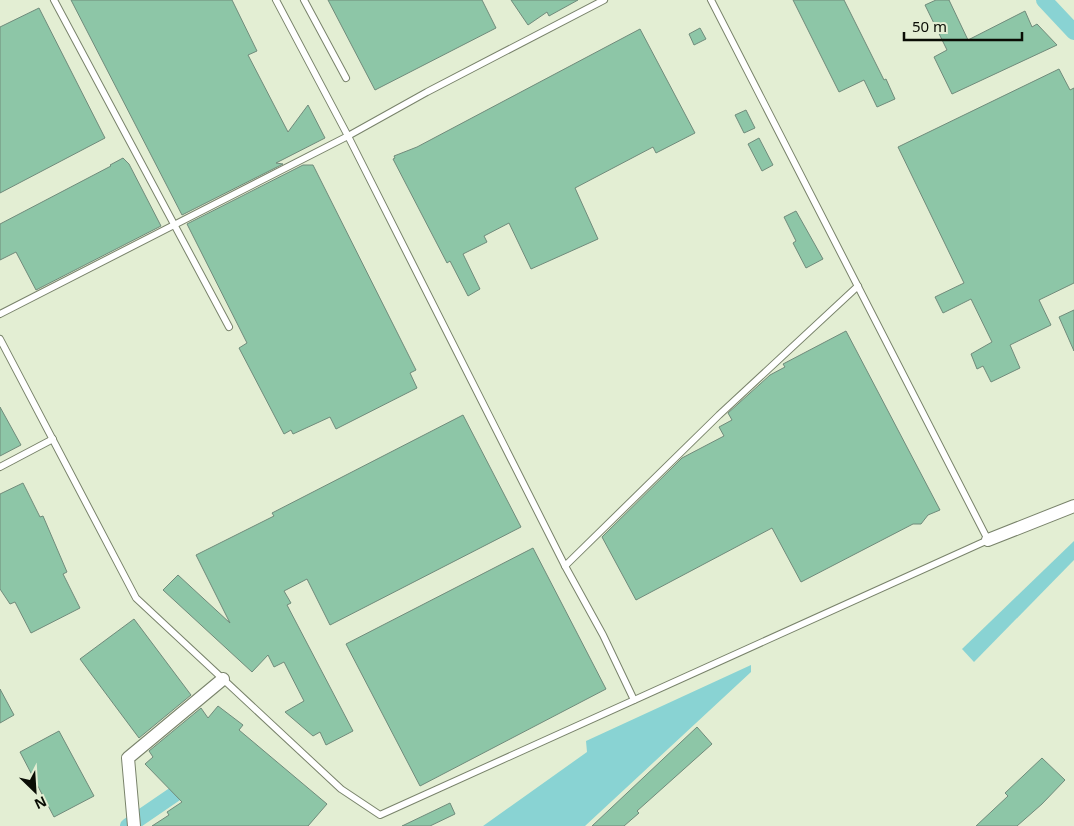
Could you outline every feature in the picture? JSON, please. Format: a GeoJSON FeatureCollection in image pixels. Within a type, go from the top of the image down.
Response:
{"type":"FeatureCollection","features":[{"type":"Feature","properties":{"kind":"street"},"geometry":{"type":"LineString","coordinates":[[988,540],[1074,506]]}},
{"type":"Feature","properties":{"kind":"street"},"geometry":{"type":"LineString","coordinates":[[134,826],[128,758],[223,679]]}},
{"type":"Feature","properties":{"kind":"lane"},"geometry":{"type":"LineString","coordinates":[[54,0],[229,327]]}},
{"type":"Feature","properties":{"kind":"lane"},"geometry":{"type":"LineString","coordinates":[[276,0],[348,136],[565,566],[603,635],[634,700]]}},
{"type":"Feature","properties":{"kind":"lane"},"geometry":{"type":"LineString","coordinates":[[304,0],[346,78]]}},
{"type":"Feature","properties":{"kind":"lane"},"geometry":{"type":"LineString","coordinates":[[0,314],[348,136],[427,92],[604,0]]}},
{"type":"Feature","properties":{"kind":"lane"},"geometry":{"type":"LineString","coordinates":[[0,339],[136,598],[341,789],[380,815],[988,540],[711,0]]}},
{"type":"Feature","properties":{"kind":"lane"},"geometry":{"type":"LineString","coordinates":[[565,566],[719,415],[858,286]]}},
{"type":"Feature","properties":{"kind":"lane"},"geometry":{"type":"LineString","coordinates":[[0,467],[53,440]]}},
{"type":"Feature","properties":{"kind":"water"},"geometry":{"type":"Polygon","coordinates":[[[1074,541],[1074,560],[974,662],[962,649],[1074,541]]]}},
{"type":"Feature","properties":{"kind":"water"},"geometry":{"type":"Polygon","coordinates":[[[751,665],[751,672],[585,826],[483,826],[587,752],[586,741],[751,665]]]}},
{"type":"Feature","properties":{"kind":"building"},"geometry":{"type":"Polygon","coordinates":[[[71,0],[232,0],[257,51],[248,55],[288,132],[308,105],[325,138],[276,163],[283,164],[182,215],[71,0]]]}},
{"type":"Feature","properties":{"kind":"building"},"geometry":{"type":"Polygon","coordinates":[[[328,0],[482,0],[496,28],[375,90],[328,0]]]}},
{"type":"Feature","properties":{"kind":"building"},"geometry":{"type":"Polygon","coordinates":[[[511,0],[578,0],[549,16],[547,12],[528,25],[511,0]]]}},
{"type":"Feature","properties":{"kind":"building"},"geometry":{"type":"Polygon","coordinates":[[[793,0],[844,0],[895,99],[877,107],[864,80],[839,92],[793,0]]]}},
{"type":"Feature","properties":{"kind":"building"},"geometry":{"type":"Polygon","coordinates":[[[936,0],[949,0],[968,40],[1025,11],[1032,27],[1037,24],[1057,45],[952,94],[934,57],[947,50],[925,5],[936,0]]]}},
{"type":"Feature","properties":{"kind":"building"},"geometry":{"type":"Polygon","coordinates":[[[39,8],[105,138],[0,193],[0,27],[39,8]]]}},
{"type":"Feature","properties":{"kind":"building"},"geometry":{"type":"Polygon","coordinates":[[[700,28],[706,39],[694,45],[689,34],[700,28]]]}},
{"type":"Feature","properties":{"kind":"building"},"geometry":{"type":"Polygon","coordinates":[[[640,29],[695,133],[656,153],[653,147],[575,188],[598,239],[531,269],[509,223],[484,236],[487,242],[463,254],[480,289],[468,296],[450,261],[447,263],[393,159],[395,158],[394,156],[417,147],[640,29]]]}},
{"type":"Feature","properties":{"kind":"building"},"geometry":{"type":"Polygon","coordinates":[[[1059,69],[1070,90],[1074,88],[1074,283],[1039,300],[1051,325],[1010,345],[1020,368],[991,382],[983,366],[977,369],[971,354],[992,342],[971,299],[943,313],[935,297],[964,283],[898,147],[1059,69]]]}},
{"type":"Feature","properties":{"kind":"building"},"geometry":{"type":"Polygon","coordinates":[[[746,110],[755,128],[744,133],[735,115],[746,110]]]}},
{"type":"Feature","properties":{"kind":"building"},"geometry":{"type":"Polygon","coordinates":[[[759,138],[773,165],[762,171],[748,144],[759,138]]]}},
{"type":"Feature","properties":{"kind":"building"},"geometry":{"type":"Polygon","coordinates":[[[123,158],[129,164],[161,226],[36,290],[16,252],[0,260],[0,224],[123,158]]]}},
{"type":"Feature","properties":{"kind":"building"},"geometry":{"type":"Polygon","coordinates":[[[303,165],[313,165],[416,370],[410,373],[417,388],[336,429],[330,417],[293,434],[291,430],[284,434],[239,348],[247,343],[187,224],[303,165]]]}},
{"type":"Feature","properties":{"kind":"building"},"geometry":{"type":"Polygon","coordinates":[[[796,211],[823,259],[806,268],[793,243],[796,241],[784,217],[796,211]]]}},
{"type":"Feature","properties":{"kind":"building"},"geometry":{"type":"Polygon","coordinates":[[[1074,310],[1074,351],[1059,317],[1074,310]]]}},
{"type":"Feature","properties":{"kind":"building"},"geometry":{"type":"Polygon","coordinates":[[[846,331],[940,510],[928,515],[921,524],[913,524],[801,582],[772,528],[636,600],[602,537],[682,458],[724,436],[719,427],[732,420],[728,413],[770,375],[785,367],[783,364],[846,331]]]}},
{"type":"Feature","properties":{"kind":"building"},"geometry":{"type":"Polygon","coordinates":[[[0,407],[21,445],[0,456],[0,407]]]}},
{"type":"Feature","properties":{"kind":"building"},"geometry":{"type":"Polygon","coordinates":[[[463,415],[521,527],[330,625],[307,579],[284,591],[291,603],[287,605],[353,731],[326,745],[320,732],[313,736],[285,712],[304,701],[284,662],[274,667],[268,655],[252,672],[163,590],[178,575],[230,623],[196,555],[274,516],[272,513],[463,415]]]}},
{"type":"Feature","properties":{"kind":"building"},"geometry":{"type":"Polygon","coordinates":[[[23,483],[40,517],[43,516],[67,572],[63,574],[80,608],[31,633],[15,602],[10,604],[0,589],[0,494],[23,483]]]}},
{"type":"Feature","properties":{"kind":"building"},"geometry":{"type":"Polygon","coordinates":[[[533,548],[606,689],[420,786],[346,644],[533,548]]]}},
{"type":"Feature","properties":{"kind":"building"},"geometry":{"type":"Polygon","coordinates":[[[134,619],[191,695],[139,738],[80,659],[134,619]]]}},
{"type":"Feature","properties":{"kind":"building"},"geometry":{"type":"Polygon","coordinates":[[[0,689],[14,715],[0,723],[0,689]]]}},
{"type":"Feature","properties":{"kind":"building"},"geometry":{"type":"Polygon","coordinates":[[[218,706],[243,725],[239,730],[327,804],[308,826],[152,826],[169,815],[167,812],[182,802],[145,764],[153,757],[149,751],[201,708],[208,718],[218,706]]]}},
{"type":"Feature","properties":{"kind":"building"},"geometry":{"type":"Polygon","coordinates":[[[697,727],[712,744],[637,811],[639,813],[624,826],[592,826],[697,727]]]}},
{"type":"Feature","properties":{"kind":"building"},"geometry":{"type":"Polygon","coordinates":[[[59,731],[94,796],[54,817],[20,752],[59,731]]]}},
{"type":"Feature","properties":{"kind":"building"},"geometry":{"type":"Polygon","coordinates":[[[1042,758],[1065,780],[1042,804],[1017,826],[976,826],[1008,796],[1005,793],[1042,758]]]}},
{"type":"Feature","properties":{"kind":"building"},"geometry":{"type":"Polygon","coordinates":[[[450,803],[455,814],[430,826],[402,826],[450,803]]]}},
{"type":"Feature","properties":{"kind":"waterway"},"geometry":{"type":"LineString","coordinates":[[1044,0],[1074,32]]}},
{"type":"Feature","properties":{"kind":"waterway"},"geometry":{"type":"LineString","coordinates":[[128,826],[188,785]]}}]}
